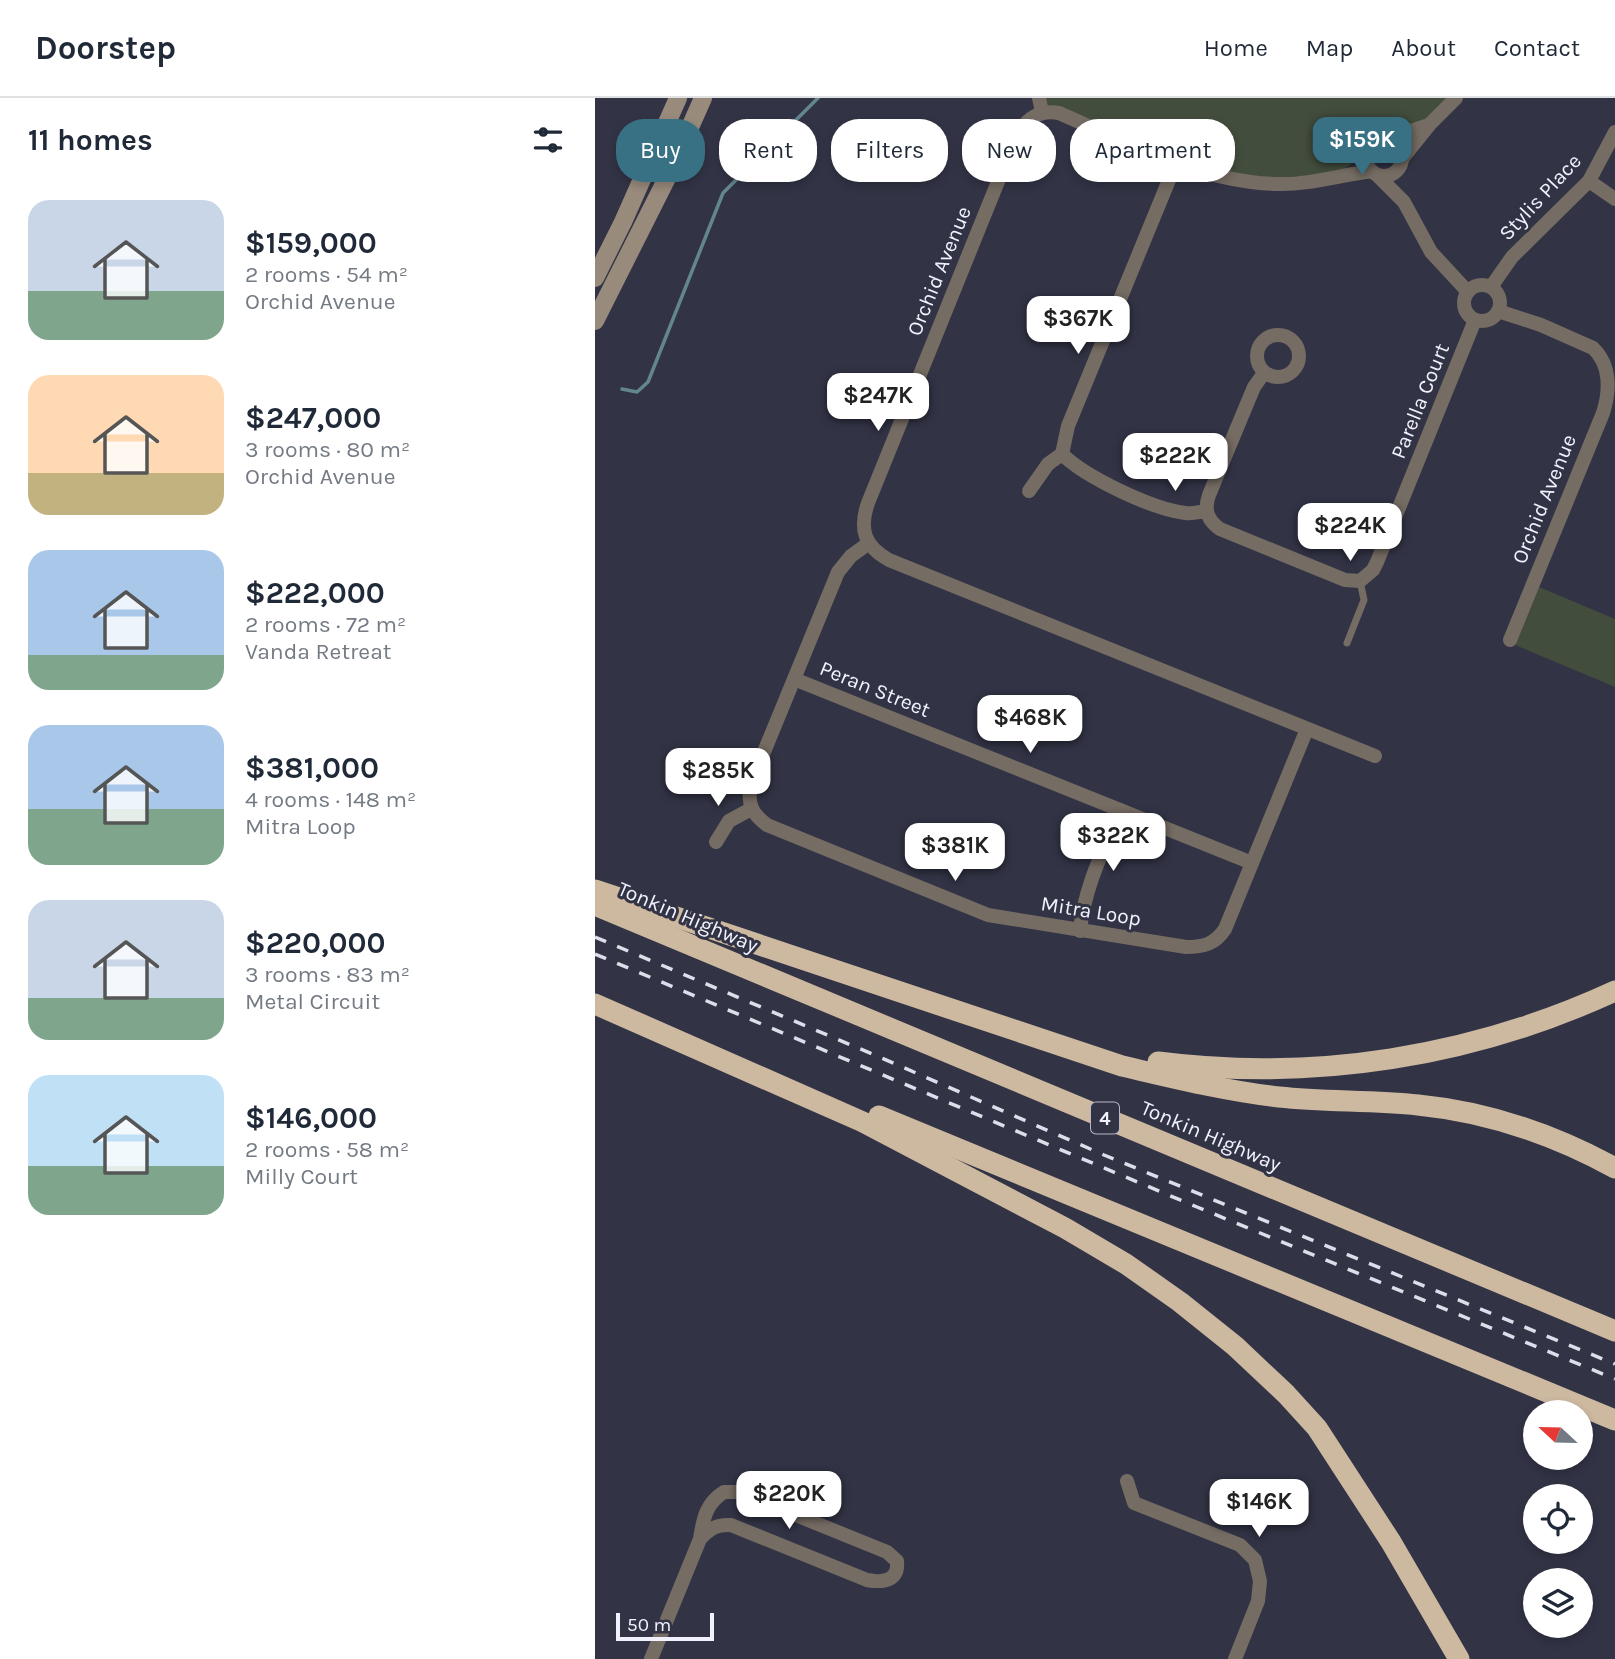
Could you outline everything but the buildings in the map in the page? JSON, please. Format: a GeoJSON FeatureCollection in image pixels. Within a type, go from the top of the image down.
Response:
{"type":"FeatureCollection","features":[{"type":"Feature","properties":{"kind":"highway"},"geometry":{"type":"LineString","coordinates":[[595,890],[1122,1066],[1223,1088],[1280,1097],[1458,1110],[1541,1132],[1615,1168]]}},
{"type":"Feature","properties":{"kind":"highway","name":"Tonkin Highway"},"geometry":{"type":"LineString","coordinates":[[595,905],[1615,1331]]}},
{"type":"Feature","properties":{"kind":"highway"},"geometry":{"type":"LineString","coordinates":[[1036,1037],[1098,1052],[1187,1066],[1289,1069],[1340,1066],[1429,1053],[1491,1038],[1540,1023],[1615,991]]}},
{"type":"Feature","properties":{"kind":"highway"},"geometry":{"type":"LineString","coordinates":[[595,1002],[1615,1420]]}},
{"type":"Feature","properties":{"kind":"highway"},"geometry":{"type":"LineString","coordinates":[[595,1002],[863,1122],[1065,1228],[1126,1264],[1180,1302],[1235,1346],[1317,1427],[1391,1542],[1459,1659]]}},
{"type":"Feature","properties":{"kind":"main road"},"geometry":{"type":"LineString","coordinates":[[595,278],[678,98]]}},
{"type":"Feature","properties":{"kind":"main road"},"geometry":{"type":"LineString","coordinates":[[595,321],[671,170],[703,98]]}},
{"type":"Feature","properties":{"kind":"street"},"geometry":{"type":"LineString","coordinates":[[1374,173],[1391,174],[1430,124],[1456,98]]}},
{"type":"Feature","properties":{"kind":"street","name":"Orchid Avenue"},"geometry":{"type":"LineString","coordinates":[[869,543],[864,525],[868,503],[1016,137],[1040,105],[1073,119]]}},
{"type":"Feature","properties":{"kind":"street"},"geometry":{"type":"LineString","coordinates":[[1430,124],[1374,143],[1367,152],[1367,163],[1404,202],[1431,252],[1468,292]]}},
{"type":"Feature","properties":{"kind":"street","name":"Stylis Place"},"geometry":{"type":"LineString","coordinates":[[1491,288],[1511,257],[1589,181],[1615,132]]}},
{"type":"Feature","properties":{"kind":"street"},"geometry":{"type":"LineString","coordinates":[[1385,140],[1391,141],[1399,149],[1404,202]]}},
{"type":"Feature","properties":{"kind":"street","name":"Orchid Avenue"},"geometry":{"type":"LineString","coordinates":[[1336,175],[1367,152]]}},
{"type":"Feature","properties":{"kind":"street","name":"Orchid Avenue"},"geometry":{"type":"LineString","coordinates":[[1235,178],[1264,183],[1304,183],[1336,175],[1374,173]]}},
{"type":"Feature","properties":{"kind":"street"},"geometry":{"type":"LineString","coordinates":[[1589,181],[1615,199]]}},
{"type":"Feature","properties":{"kind":"street"},"geometry":{"type":"LineString","coordinates":[[1029,491],[1048,464],[1062,454],[1068,426],[1168,182]]}},
{"type":"Feature","properties":{"kind":"street"},"geometry":{"type":"LineString","coordinates":[[1479,286],[1491,288],[1498,295],[1498,311],[1488,320],[1475,320],[1465,307],[1468,292],[1479,286]]}},
{"type":"Feature","properties":{"kind":"street"},"geometry":{"type":"LineString","coordinates":[[1498,311],[1586,344],[1599,353],[1611,372]]}},
{"type":"Feature","properties":{"kind":"street","name":"Parella Court"},"geometry":{"type":"LineString","coordinates":[[1360,581],[1373,570],[1377,562],[1475,320]]}},
{"type":"Feature","properties":{"kind":"street","name":"Orchid Avenue"},"geometry":{"type":"LineString","coordinates":[[1510,639],[1603,413],[1611,372]]}},
{"type":"Feature","properties":{"kind":"street"},"geometry":{"type":"LineString","coordinates":[[1263,373],[1209,495],[1206,511],[1212,523],[1220,529],[1345,580],[1360,581]]}},
{"type":"Feature","properties":{"kind":"street"},"geometry":{"type":"LineString","coordinates":[[1062,454],[1074,466],[1094,478],[1167,509],[1192,514],[1206,511]]}},
{"type":"Feature","properties":{"kind":"street"},"geometry":{"type":"LineString","coordinates":[[716,842],[729,821],[751,809],[750,786],[838,572],[851,556],[869,543],[874,550],[888,559],[1375,756]]}},
{"type":"Feature","properties":{"kind":"street","name":"Peran Street"},"geometry":{"type":"LineString","coordinates":[[794,679],[1252,863]]}},
{"type":"Feature","properties":{"kind":"street","name":"Mitra Loop"},"geometry":{"type":"LineString","coordinates":[[751,809],[767,825],[976,911],[1009,920],[1186,947],[1210,944],[1218,939],[1225,929],[1307,729]]}},
{"type":"Feature","properties":{"kind":"street"},"geometry":{"type":"LineString","coordinates":[[1080,931],[1081,911],[1089,886],[1120,810]]}},
{"type":"Feature","properties":{"kind":"street"},"geometry":{"type":"LineString","coordinates":[[1128,1481],[1134,1503],[1240,1545],[1255,1560],[1260,1581],[1258,1601],[1235,1659]]}},
{"type":"Feature","properties":{"kind":"street"},"geometry":{"type":"LineString","coordinates":[[651,1659],[700,1539],[703,1518],[709,1504],[724,1492],[739,1493],[887,1552],[897,1561],[898,1568],[894,1577],[887,1581],[867,1580],[731,1525],[720,1524],[713,1527],[700,1539]]}},
{"type":"Feature","properties":{"kind":"lane"},"geometry":{"type":"LineString","coordinates":[[1347,643],[1364,600],[1360,581]]}},
{"type":"Feature","properties":{"kind":"green space"},"geometry":{"type":"Polygon","coordinates":[[[1039,98],[1456,98],[1443,112],[1374,143],[1367,152],[1336,175],[1235,179],[1235,119],[1071,119],[1050,111],[1039,98]]]}},
{"type":"Feature","properties":{"kind":"green space"},"geometry":{"type":"Polygon","coordinates":[[[1539,587],[1615,619],[1615,687],[1515,645],[1539,587]]]}},
{"type":"Feature","properties":{"kind":"waterway"},"geometry":{"type":"LineString","coordinates":[[622,389],[637,392],[648,382],[723,193],[818,98]]}},
{"type":"Feature","properties":{"kind":"railway"},"geometry":{"type":"LineString","coordinates":[[595,937],[1104,1155],[1615,1364]]}},
{"type":"Feature","properties":{"kind":"railway"},"geometry":{"type":"LineString","coordinates":[[595,954],[1615,1379]]}}]}
